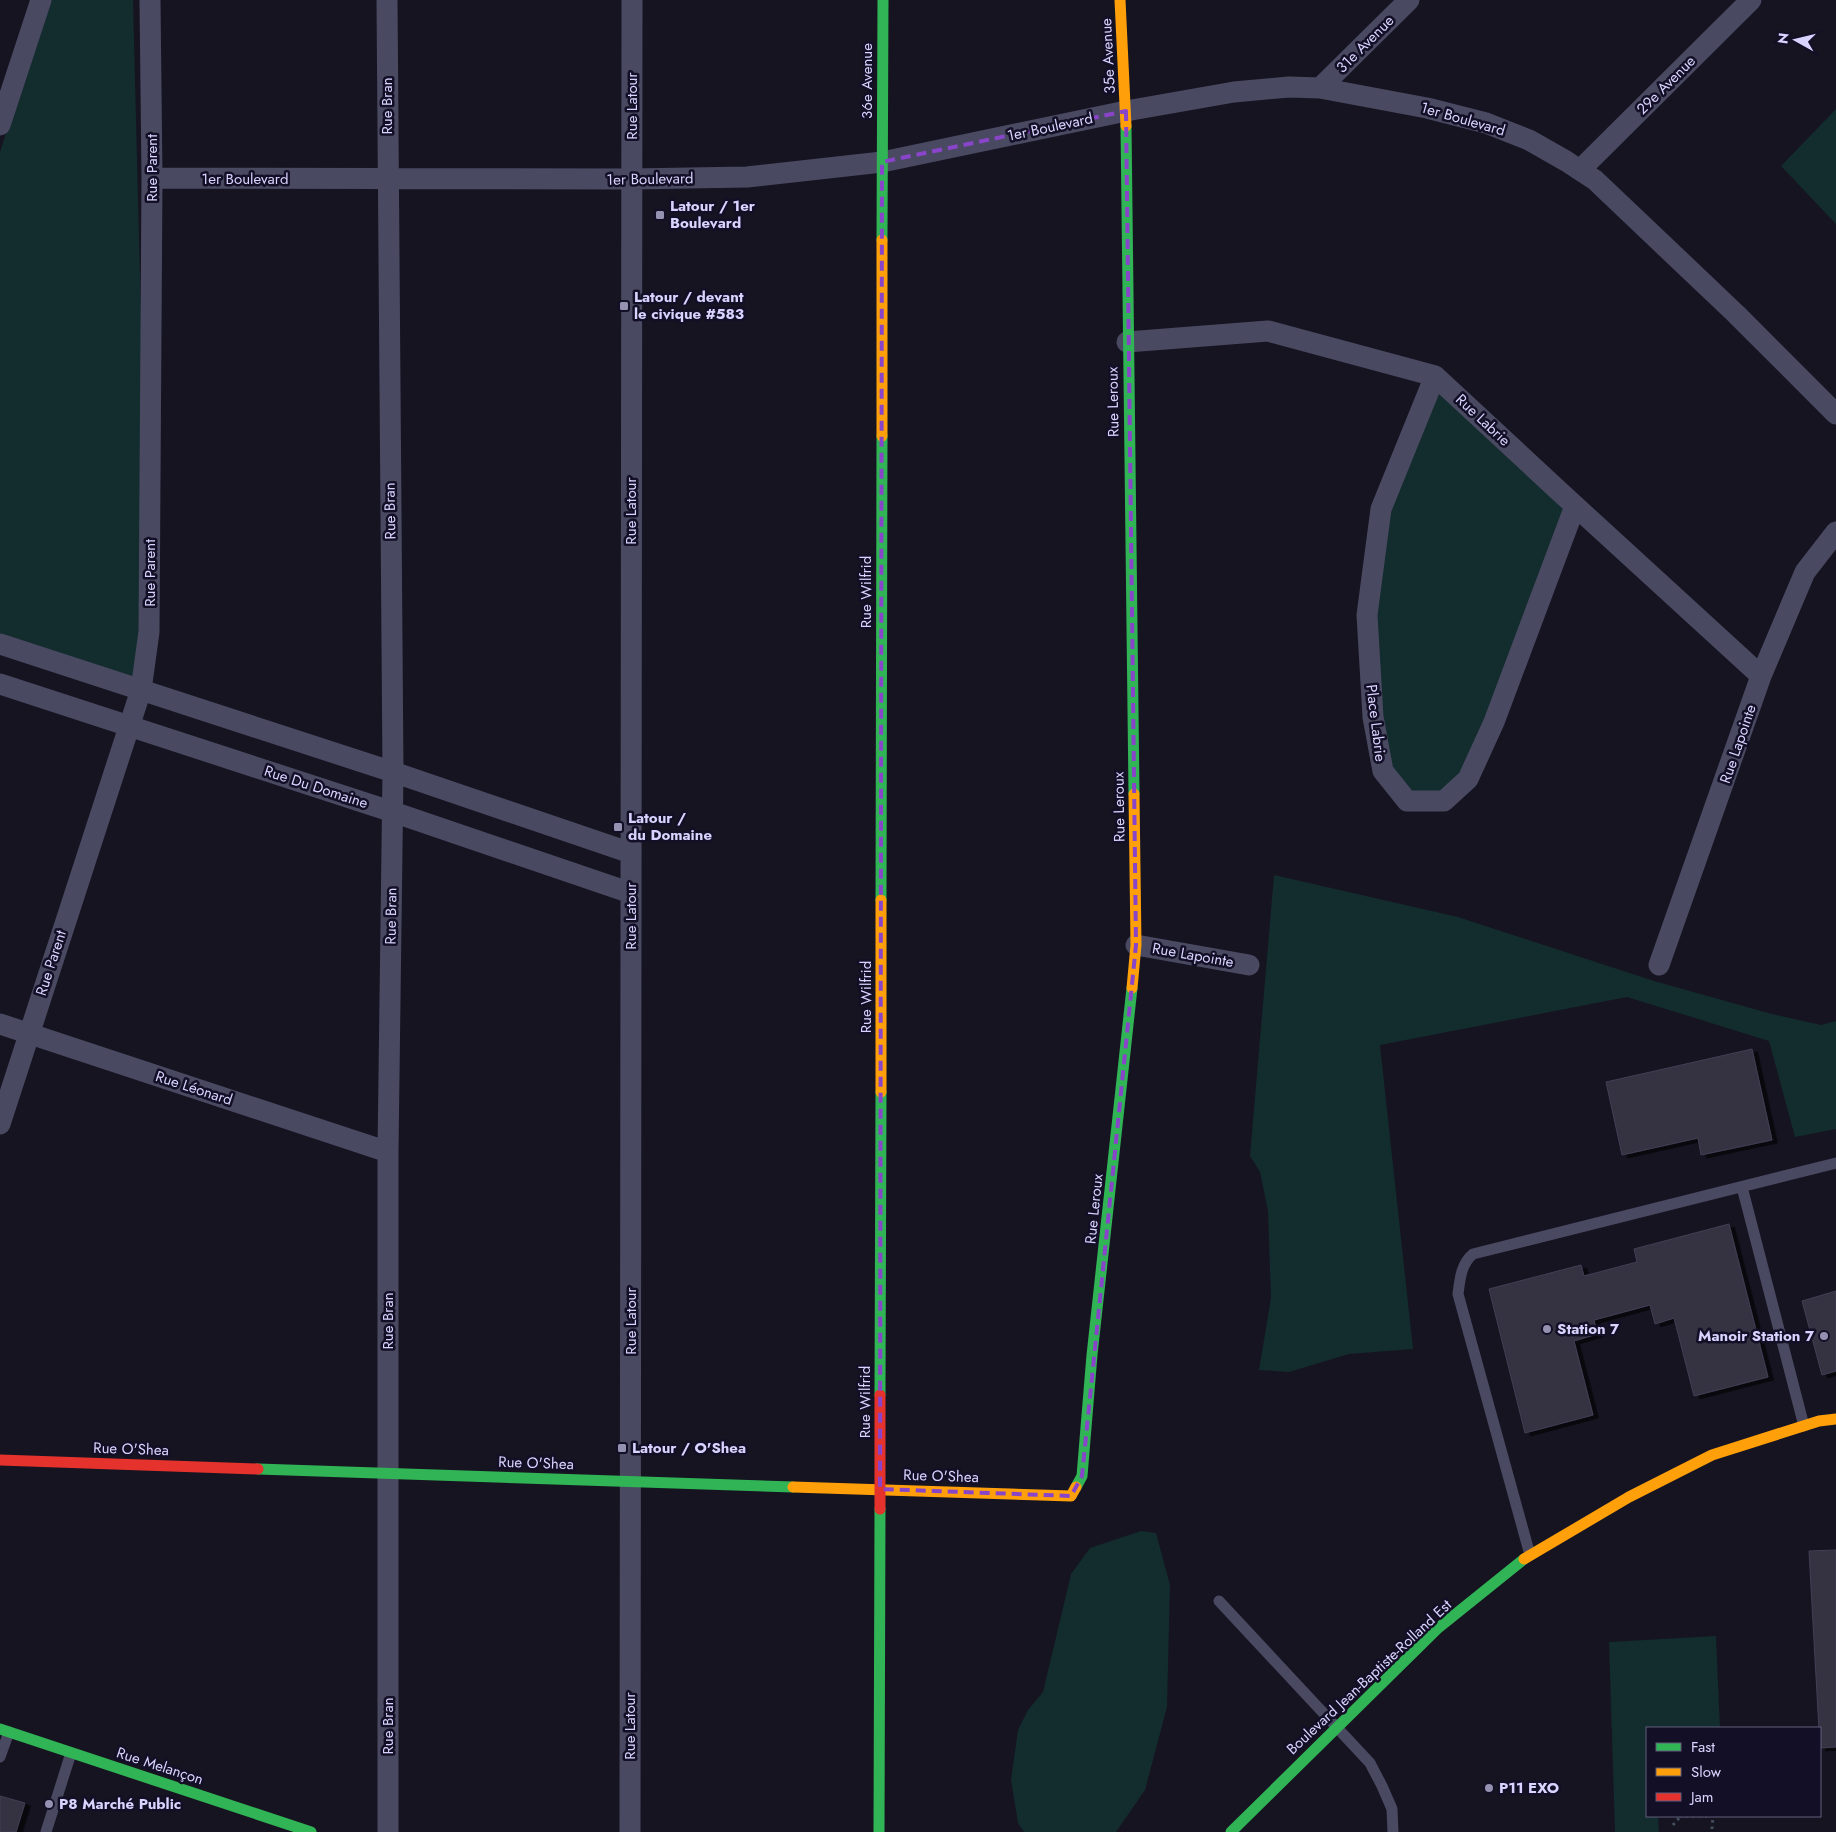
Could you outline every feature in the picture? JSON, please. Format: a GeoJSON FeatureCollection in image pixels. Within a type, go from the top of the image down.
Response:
{"type":"FeatureCollection","features":[{"type":"Feature","properties":{"kind":"street"},"geometry":{"type":"LineString","coordinates":[[0,124],[41,0]]}},
{"type":"Feature","properties":{"kind":"street","name":"Rue Parent"},"geometry":{"type":"LineString","coordinates":[[0,1124],[140,690],[149,632],[152,178],[150,0]]}},
{"type":"Feature","properties":{"kind":"street","name":"Rue Bran"},"geometry":{"type":"LineString","coordinates":[[387,0],[393,772],[388,1152],[388,1832]]}},
{"type":"Feature","properties":{"kind":"street","name":"Rue Latour"},"geometry":{"type":"LineString","coordinates":[[630,1832],[632,0]]}},
{"type":"Feature","properties":{"kind":"street","name":"36e Avenue"},"geometry":{"type":"LineString","coordinates":[[882,162],[883,0]]}},
{"type":"Feature","properties":{"kind":"street","name":"35e Avenue"},"geometry":{"type":"LineString","coordinates":[[1120,0],[1126,111]]}},
{"type":"Feature","properties":{"kind":"street","name":"31e Avenue"},"geometry":{"type":"LineString","coordinates":[[1320,88],[1409,0]]}},
{"type":"Feature","properties":{"kind":"street","name":"29e Avenue"},"geometry":{"type":"LineString","coordinates":[[1580,170],[1751,0]]}},
{"type":"Feature","properties":{"kind":"street","name":"1er Boulevard"},"geometry":{"type":"LineString","coordinates":[[152,178],[387,180],[747,177],[882,162],[1126,111],[1234,92],[1289,87],[1320,88],[1426,108],[1486,123],[1529,140],[1580,170],[1595,180],[1729,307],[1836,414]]}},
{"type":"Feature","properties":{"kind":"street","name":"Rue Leroux"},"geometry":{"type":"LineString","coordinates":[[1071,1496],[1082,1476],[1092,1355],[1136,945],[1126,111]]}},
{"type":"Feature","properties":{"kind":"street","name":"Rue Wilfrid"},"geometry":{"type":"LineString","coordinates":[[879,1832],[882,162]]}},
{"type":"Feature","properties":{"kind":"street","name":"Rue Labrie"},"geometry":{"type":"LineString","coordinates":[[1128,342],[1268,331],[1435,376],[1762,676]]}},
{"type":"Feature","properties":{"kind":"street","name":"Place Labrie"},"geometry":{"type":"LineString","coordinates":[[1435,376],[1380,509],[1367,615],[1373,717],[1383,772],[1407,801],[1444,800],[1468,779],[1494,722],[1575,506]]}},
{"type":"Feature","properties":{"kind":"street","name":"Rue Lapointe"},"geometry":{"type":"LineString","coordinates":[[1659,965],[1762,676],[1805,572],[1836,532]]}},
{"type":"Feature","properties":{"kind":"street"},"geometry":{"type":"LineString","coordinates":[[0,644],[393,772],[631,853]]}},
{"type":"Feature","properties":{"kind":"street","name":"Rue Du Domaine"},"geometry":{"type":"LineString","coordinates":[[0,684],[393,812],[631,893]]}},
{"type":"Feature","properties":{"kind":"street","name":"Rue Lapointe"},"geometry":{"type":"LineString","coordinates":[[1136,945],[1249,966]]}},
{"type":"Feature","properties":{"kind":"street","name":"Rue Léonard"},"geometry":{"type":"LineString","coordinates":[[0,1024],[388,1152]]}},
{"type":"Feature","properties":{"kind":"street","name":"Boulevard Jean-Baptiste-Rolland Est"},"geometry":{"type":"LineString","coordinates":[[1231,1832],[1437,1629],[1530,1555],[1629,1497],[1712,1455],[1804,1426],[1836,1419]]}},
{"type":"Feature","properties":{"kind":"street","name":"Rue O'Shea"},"geometry":{"type":"LineString","coordinates":[[0,1460],[1071,1496]]}},
{"type":"Feature","properties":{"kind":"street","name":"Rue Melançon"},"geometry":{"type":"LineString","coordinates":[[4,1731],[311,1832]]}},
{"type":"Feature","properties":{"kind":"lane"},"geometry":{"type":"LineString","coordinates":[[1530,1555],[1458,1294],[1461,1273],[1466,1260],[1473,1254],[1836,1163]]}},
{"type":"Feature","properties":{"kind":"lane"},"geometry":{"type":"LineString","coordinates":[[1742,1187],[1804,1426]]}},
{"type":"Feature","properties":{"kind":"lane"},"geometry":{"type":"LineString","coordinates":[[1219,1601],[1370,1763],[1392,1809],[1393,1832]]}},
{"type":"Feature","properties":{"kind":"lane"},"geometry":{"type":"LineString","coordinates":[[0,1758],[4,1731]]}},
{"type":"Feature","properties":{"kind":"lane"},"geometry":{"type":"LineString","coordinates":[[46,1832],[71,1753]]}},
{"type":"Feature","properties":{"kind":"path"},"geometry":{"type":"LineString","coordinates":[[1673,1825],[1679,1817]]}},
{"type":"Feature","properties":{"kind":"path"},"geometry":{"type":"LineString","coordinates":[[1711,1817],[1712,1829]]}},
{"type":"Feature","properties":{"kind":"highlighted area"},"geometry":{"type":"Polygon","coordinates":[[[1126,111],[1136,945],[1082,1476],[1071,1496],[880,1489],[882,162],[1126,111]]]}},
{"type":"Feature","properties":{"kind":"green space"},"geometry":{"type":"Polygon","coordinates":[[[48,0],[133,0],[149,632],[141,690],[0,644],[0,152],[48,0]]]}},
{"type":"Feature","properties":{"kind":"green space"},"geometry":{"type":"Polygon","coordinates":[[[1836,109],[1836,224],[1781,166],[1836,109]]]}},
{"type":"Feature","properties":{"kind":"green space"},"geometry":{"type":"Polygon","coordinates":[[[1435,376],[1575,506],[1494,722],[1444,801],[1407,801],[1383,771],[1373,717],[1381,509],[1435,376]]]}},
{"type":"Feature","properties":{"kind":"green space"},"geometry":{"type":"Polygon","coordinates":[[[1274,875],[1458,917],[1654,981],[1772,1014],[1821,1025],[1836,1021],[1836,1129],[1795,1137],[1769,1041],[1627,997],[1380,1045],[1413,1349],[1349,1354],[1289,1372],[1259,1370],[1271,1298],[1268,1211],[1260,1172],[1250,1156],[1274,875]]]}},
{"type":"Feature","properties":{"kind":"green space"},"geometry":{"type":"Polygon","coordinates":[[[1141,1531],[1156,1533],[1170,1585],[1167,1707],[1145,1790],[1116,1832],[1024,1832],[1018,1823],[1011,1780],[1018,1730],[1028,1710],[1043,1692],[1071,1574],[1090,1548],[1141,1531]]]}},
{"type":"Feature","properties":{"kind":"green space"},"geometry":{"type":"Polygon","coordinates":[[[1716,1636],[1720,1727],[1646,1727],[1646,1817],[1658,1817],[1659,1832],[1615,1832],[1609,1642],[1716,1636]]]}},
{"type":"Feature","properties":{"kind":"building"},"geometry":{"type":"Polygon","coordinates":[[[1752,1049],[1772,1140],[1701,1155],[1698,1138],[1622,1155],[1606,1082],[1752,1049]]]}},
{"type":"Feature","properties":{"kind":"building","name":"Station 7"},"geometry":{"type":"Polygon","coordinates":[[[1729,1224],[1768,1377],[1694,1396],[1674,1318],[1655,1324],[1650,1305],[1594,1320],[1597,1334],[1574,1341],[1593,1415],[1525,1433],[1489,1289],[1581,1265],[1584,1276],[1637,1262],[1634,1249],[1729,1224]]]}},
{"type":"Feature","properties":{"kind":"building","name":"Manoir Station 7"},"geometry":{"type":"Polygon","coordinates":[[[1836,1291],[1836,1371],[1822,1375],[1802,1301],[1836,1291]]]}},
{"type":"Feature","properties":{"kind":"building"},"geometry":{"type":"Polygon","coordinates":[[[1836,1550],[1836,1747],[1821,1748],[1809,1551],[1836,1550]]]}},
{"type":"Feature","properties":{"kind":"building"},"geometry":{"type":"Polygon","coordinates":[[[0,1796],[25,1803],[16,1832],[0,1832],[0,1796]]]}},
{"type":"Feature","properties":{"kind":"traffic: fast"},"geometry":{"type":"LineString","coordinates":[[882,240],[883,0]]}},
{"type":"Feature","properties":{"kind":"traffic: fast"},"geometry":{"type":"LineString","coordinates":[[1126,126],[1134,794]]}},
{"type":"Feature","properties":{"kind":"traffic: fast"},"geometry":{"type":"LineString","coordinates":[[881,900],[882,436]]}},
{"type":"Feature","properties":{"kind":"traffic: fast"},"geometry":{"type":"LineString","coordinates":[[1076,1487],[1082,1476],[1092,1355],[1132,988]]}},
{"type":"Feature","properties":{"kind":"traffic: fast"},"geometry":{"type":"LineString","coordinates":[[880,1395],[881,1092]]}},
{"type":"Feature","properties":{"kind":"traffic: fast"},"geometry":{"type":"LineString","coordinates":[[258,1469],[793,1487]]}},
{"type":"Feature","properties":{"kind":"traffic: fast"},"geometry":{"type":"LineString","coordinates":[[879,1832],[880,1509]]}},
{"type":"Feature","properties":{"kind":"traffic: fast"},"geometry":{"type":"LineString","coordinates":[[1231,1832],[1437,1629],[1524,1559]]}},
{"type":"Feature","properties":{"kind":"traffic: fast"},"geometry":{"type":"LineString","coordinates":[[0,1729],[311,1832]]}},
{"type":"Feature","properties":{"kind":"traffic: slow"},"geometry":{"type":"LineString","coordinates":[[1120,0],[1126,126]]}},
{"type":"Feature","properties":{"kind":"traffic: slow"},"geometry":{"type":"LineString","coordinates":[[882,240],[882,436]]}},
{"type":"Feature","properties":{"kind":"traffic: slow"},"geometry":{"type":"LineString","coordinates":[[1132,988],[1136,945],[1134,794]]}},
{"type":"Feature","properties":{"kind":"traffic: slow"},"geometry":{"type":"LineString","coordinates":[[881,900],[881,1092]]}},
{"type":"Feature","properties":{"kind":"traffic: slow"},"geometry":{"type":"LineString","coordinates":[[1524,1559],[1629,1497],[1712,1455],[1819,1421],[1836,1419]]}},
{"type":"Feature","properties":{"kind":"traffic: slow"},"geometry":{"type":"LineString","coordinates":[[793,1487],[1071,1496],[1076,1487]]}},
{"type":"Feature","properties":{"kind":"traffic: jam"},"geometry":{"type":"LineString","coordinates":[[880,1395],[880,1509]]}},
{"type":"Feature","properties":{"kind":"traffic: jam"},"geometry":{"type":"LineString","coordinates":[[0,1460],[258,1469]]}},
{"type":"Feature","properties":{"kind":"place","name":"Latour / 1er Boulevard"},"geometry":{"type":"Point","coordinates":[660,215]}},
{"type":"Feature","properties":{"kind":"place","name":"Latour / devant le civique #583"},"geometry":{"type":"Point","coordinates":[624,306]}},
{"type":"Feature","properties":{"kind":"place","name":"Latour / du Domaine"},"geometry":{"type":"Point","coordinates":[618,827]}},
{"type":"Feature","properties":{"kind":"place","name":"Station 7"},"geometry":{"type":"Point","coordinates":[1547,1329]}},
{"type":"Feature","properties":{"kind":"place","name":"Manoir Station 7"},"geometry":{"type":"Point","coordinates":[1824,1336]}},
{"type":"Feature","properties":{"kind":"place","name":"Latour / O'Shea"},"geometry":{"type":"Point","coordinates":[622,1448]}},
{"type":"Feature","properties":{"kind":"place","name":"P11 EXO"},"geometry":{"type":"Point","coordinates":[1489,1788]}},
{"type":"Feature","properties":{"kind":"place","name":"P8 Marché Public"},"geometry":{"type":"Point","coordinates":[49,1804]}}]}
